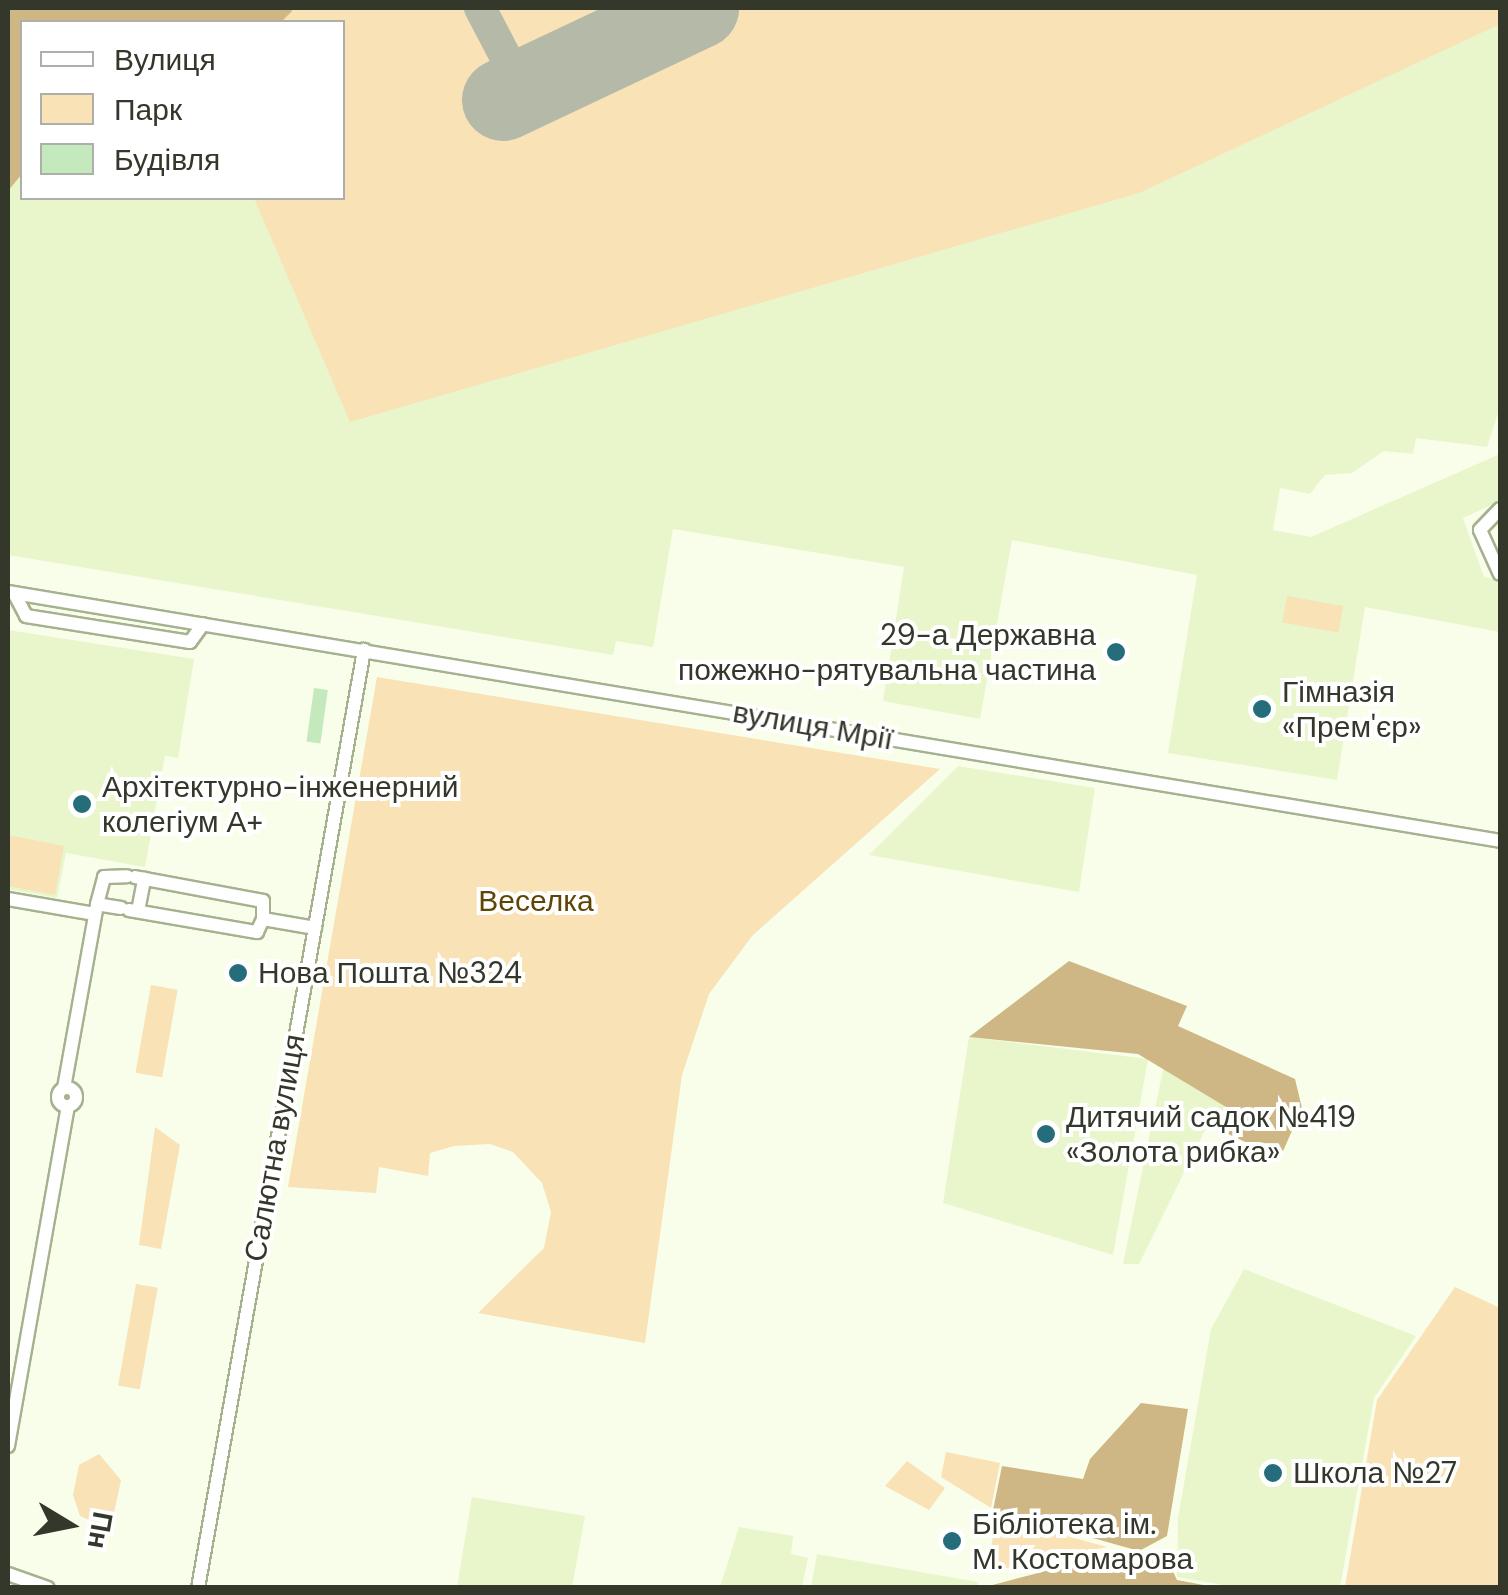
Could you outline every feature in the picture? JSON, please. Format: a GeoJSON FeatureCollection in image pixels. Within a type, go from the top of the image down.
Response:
{"type":"FeatureCollection","features":[{"type":"Feature","properties":{"kind":"street"},"geometry":{"type":"LineString","coordinates":[[1500,509],[1485,516],[1480,530],[1500,574]]}},
{"type":"Feature","properties":{"kind":"street"},"geometry":{"type":"LineString","coordinates":[[10,592],[26,616],[190,642],[204,624]]}},
{"type":"Feature","properties":{"kind":"street","name":"вулиця Мрії"},"geometry":{"type":"LineString","coordinates":[[10,592],[1500,841]]}},
{"type":"Feature","properties":{"kind":"street","name":"Салютна вулиця"},"geometry":{"type":"LineString","coordinates":[[198,1588],[364,650]]}},
{"type":"Feature","properties":{"kind":"street"},"geometry":{"type":"LineString","coordinates":[[8,899],[96,909],[129,910],[257,932],[263,919],[263,901],[135,877],[104,877],[96,909],[64,1088],[58,1099],[68,1106],[8,1446]]}},
{"type":"Feature","properties":{"kind":"street"},"geometry":{"type":"LineString","coordinates":[[129,910],[135,877]]}},
{"type":"Feature","properties":{"kind":"street"},"geometry":{"type":"LineString","coordinates":[[263,919],[314,928]]}},
{"type":"Feature","properties":{"kind":"street"},"geometry":{"type":"LineString","coordinates":[[8,1574],[48,1588]]}},
{"type":"Feature","properties":{"kind":"shaded area"},"geometry":{"type":"Polygon","coordinates":[[[8,8],[1500,8],[1500,407],[1487,447],[1416,438],[1413,454],[1384,451],[1352,473],[1325,475],[1310,494],[1280,488],[1273,530],[1311,537],[1500,454],[1500,501],[1463,518],[1484,577],[1500,580],[1500,632],[1365,607],[1337,780],[1168,753],[1197,575],[1012,540],[980,719],[883,701],[904,567],[673,529],[653,647],[616,641],[613,655],[8,555],[8,8]]]}},
{"type":"Feature","properties":{"kind":"shaded area"},"geometry":{"type":"Polygon","coordinates":[[[8,8],[291,8],[283,20],[20,20],[20,176],[8,191],[8,8]]]}},
{"type":"Feature","properties":{"kind":"shaded area","name":"Архітектурно-інженерний колегіум А+"},"geometry":{"type":"Polygon","coordinates":[[[8,630],[194,659],[178,758],[165,756],[145,867],[66,853],[57,898],[8,889],[8,630]]]}},
{"type":"Feature","properties":{"kind":"shaded area"},"geometry":{"type":"Polygon","coordinates":[[[958,766],[1095,788],[1079,892],[869,855],[958,766]]]}},
{"type":"Feature","properties":{"kind":"shaded area"},"geometry":{"type":"Polygon","coordinates":[[[1069,961],[1187,1006],[1178,1026],[1295,1079],[1302,1108],[1280,1158],[1228,1134],[1236,1113],[1138,1054],[969,1037],[1069,961]]]}},
{"type":"Feature","properties":{"kind":"shaded area","name":"Дитячий садок №419 «Золота рибка»"},"geometry":{"type":"Polygon","coordinates":[[[969,1037],[1148,1059],[1113,1255],[943,1203],[969,1037]]]}},
{"type":"Feature","properties":{"kind":"shaded area"},"geometry":{"type":"Polygon","coordinates":[[[1164,1065],[1236,1113],[1228,1134],[1207,1126],[1139,1264],[1123,1264],[1164,1065]]]}},
{"type":"Feature","properties":{"kind":"shaded area","name":"Школа №27"},"geometry":{"type":"Polygon","coordinates":[[[1244,1269],[1416,1336],[1374,1398],[1340,1587],[1234,1587],[1177,1577],[1178,1518],[1211,1329],[1244,1269]]]}},
{"type":"Feature","properties":{"kind":"shaded area"},"geometry":{"type":"Polygon","coordinates":[[[1141,1403],[1188,1409],[1167,1536],[1139,1551],[993,1510],[1002,1466],[1083,1479],[1090,1459],[1141,1403]]]}},
{"type":"Feature","properties":{"kind":"shaded area"},"geometry":{"type":"Polygon","coordinates":[[[472,1497],[585,1516],[572,1587],[457,1587],[472,1497]]]}},
{"type":"Feature","properties":{"kind":"shaded area"},"geometry":{"type":"Polygon","coordinates":[[[739,1527],[793,1536],[791,1554],[808,1558],[802,1587],[720,1587],[739,1527]]]}},
{"type":"Feature","properties":{"kind":"shaded area"},"geometry":{"type":"Polygon","coordinates":[[[1118,1552],[1170,1565],[1177,1580],[1214,1587],[985,1587],[1118,1552]]]}},
{"type":"Feature","properties":{"kind":"shaded area"},"geometry":{"type":"Polygon","coordinates":[[[817,1554],[978,1582],[977,1587],[811,1587],[817,1554]]]}},
{"type":"Feature","properties":{"kind":"green space"},"geometry":{"type":"Polygon","coordinates":[[[172,8],[1500,8],[1500,24],[1139,193],[350,422],[255,200],[345,200],[345,20],[177,20],[172,8]]]}},
{"type":"Feature","properties":{"kind":"green space"},"geometry":{"type":"Polygon","coordinates":[[[1287,596],[1343,606],[1338,632],[1282,623],[1287,596]]]}},
{"type":"Feature","properties":{"kind":"green space","name":"Веселка"},"geometry":{"type":"Polygon","coordinates":[[[377,677],[940,769],[752,936],[709,994],[682,1075],[645,1343],[478,1313],[544,1248],[551,1212],[542,1183],[513,1152],[490,1144],[454,1146],[430,1153],[428,1176],[379,1167],[376,1193],[288,1187],[377,677]]]}},
{"type":"Feature","properties":{"kind":"green space"},"geometry":{"type":"Polygon","coordinates":[[[8,835],[64,846],[55,895],[8,886],[8,835]]]}},
{"type":"Feature","properties":{"kind":"green space"},"geometry":{"type":"Polygon","coordinates":[[[151,985],[178,990],[162,1077],[136,1073],[151,985]]]}},
{"type":"Feature","properties":{"kind":"green space"},"geometry":{"type":"Polygon","coordinates":[[[155,1127],[180,1145],[161,1249],[139,1245],[155,1127]]]}},
{"type":"Feature","properties":{"kind":"green space"},"geometry":{"type":"Polygon","coordinates":[[[136,1284],[158,1288],[140,1389],[118,1385],[136,1284]]]}},
{"type":"Feature","properties":{"kind":"green space"},"geometry":{"type":"Polygon","coordinates":[[[1455,1287],[1500,1308],[1500,1587],[1345,1587],[1377,1400],[1455,1287]]]}},
{"type":"Feature","properties":{"kind":"green space"},"geometry":{"type":"Polygon","coordinates":[[[946,1452],[1000,1463],[991,1508],[941,1477],[946,1452]]]}},
{"type":"Feature","properties":{"kind":"green space"},"geometry":{"type":"Polygon","coordinates":[[[99,1454],[121,1480],[114,1513],[98,1524],[80,1516],[73,1495],[79,1465],[99,1454]]]}},
{"type":"Feature","properties":{"kind":"green space"},"geometry":{"type":"Polygon","coordinates":[[[907,1461],[945,1488],[929,1510],[885,1486],[907,1461]]]}},
{"type":"Feature","properties":{"kind":"green space"},"geometry":{"type":"Polygon","coordinates":[[[997,1517],[1107,1547],[986,1572],[997,1517]]]}},
{"type":"Feature","properties":{"kind":"building"},"geometry":{"type":"Polygon","coordinates":[[[314,688],[328,690],[320,743],[306,741],[314,688]]]}},
{"type":"Feature","properties":{"kind":"taxiway"},"geometry":{"type":"LineString","coordinates":[[480,8],[513,71],[535,79],[555,75]]}},
{"type":"Feature","properties":{"kind":"runway"},"geometry":{"type":"LineString","coordinates":[[503,100],[698,8]]}},
{"type":"Feature","properties":{"kind":"place","name":"29-а Державна пожежно-рятувальна частина"},"geometry":{"type":"Point","coordinates":[1116,652]}},
{"type":"Feature","properties":{"kind":"place","name":"Гімназія «Прем'єр»"},"geometry":{"type":"Point","coordinates":[1262,709]}},
{"type":"Feature","properties":{"kind":"place","name":"Архітектурно-інженерний колегіум А+"},"geometry":{"type":"Point","coordinates":[82,804]}},
{"type":"Feature","properties":{"kind":"place","name":"Нова Пошта №324"},"geometry":{"type":"Point","coordinates":[238,973]}},
{"type":"Feature","properties":{"kind":"place","name":"Дитячий садок №419 «Золота рибка»"},"geometry":{"type":"Point","coordinates":[1046,1134]}},
{"type":"Feature","properties":{"kind":"place","name":"Школа №27"},"geometry":{"type":"Point","coordinates":[1273,1473]}},
{"type":"Feature","properties":{"kind":"place","name":"Бібліотека ім. М. Костомарова"},"geometry":{"type":"Point","coordinates":[952,1541]}}]}
